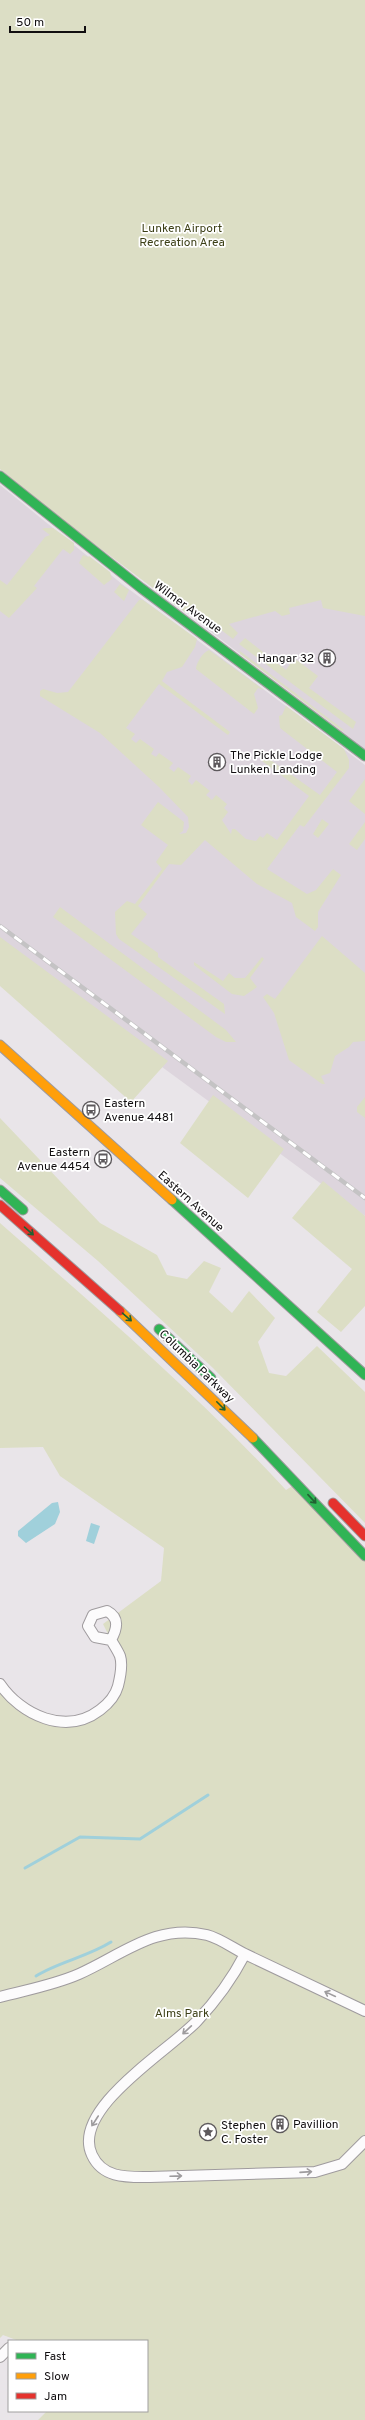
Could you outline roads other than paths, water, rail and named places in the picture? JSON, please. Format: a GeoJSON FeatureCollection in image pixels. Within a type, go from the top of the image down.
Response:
{"type":"FeatureCollection","features":[{"type":"Feature","properties":{"kind":"main road","name":"Wilmer Avenue"},"geometry":{"type":"LineString","coordinates":[[0,476],[141,588],[365,756]]}},
{"type":"Feature","properties":{"kind":"main road","name":"Eastern Avenue"},"geometry":{"type":"LineString","coordinates":[[0,1045],[365,1375]]}},
{"type":"Feature","properties":{"kind":"main road"},"geometry":{"type":"LineString","coordinates":[[0,1190],[30,1216]]}},
{"type":"Feature","properties":{"kind":"main road","name":"Columbia Parkway"},"geometry":{"type":"LineString","coordinates":[[0,1205],[170,1356],[273,1458],[365,1556]]}},
{"type":"Feature","properties":{"kind":"main road","name":"Columbia Parkway"},"geometry":{"type":"LineString","coordinates":[[153,1324],[221,1388]]}},
{"type":"Feature","properties":{"kind":"main road"},"geometry":{"type":"LineString","coordinates":[[324,1494],[365,1536]]}},
{"type":"Feature","properties":{"kind":"street"},"geometry":{"type":"LineString","coordinates":[[0,1684],[19,1706],[37,1715],[58,1722],[72,1722],[91,1717],[108,1704],[116,1692],[120,1678],[120,1658],[111,1640]]}},
{"type":"Feature","properties":{"kind":"street"},"geometry":{"type":"LineString","coordinates":[[0,1997],[61,1981],[107,1961],[143,1940],[169,1933],[208,1935],[365,2011]]}},
{"type":"Feature","properties":{"kind":"street"},"geometry":{"type":"LineString","coordinates":[[245,1954],[238,1968],[197,2021],[167,2050],[137,2072],[112,2094],[91,2126],[88,2143],[94,2160],[104,2170],[124,2177],[301,2173],[325,2170],[342,2164],[365,2141]]}},
{"type":"Feature","properties":{"kind":"street"},"geometry":{"type":"LineString","coordinates":[[0,2357],[8,2349]]}},
{"type":"Feature","properties":{"kind":"water"},"geometry":{"type":"Polygon","coordinates":[[[58,1502],[60,1512],[55,1524],[26,1543],[18,1536],[18,1531],[52,1503],[58,1502]]]}},
{"type":"Feature","properties":{"kind":"water"},"geometry":{"type":"Polygon","coordinates":[[[91,1523],[100,1526],[94,1544],[86,1541],[91,1523]]]}},
{"type":"Feature","properties":{"kind":"waterway"},"geometry":{"type":"LineString","coordinates":[[25,1868],[80,1837],[140,1839],[208,1795]]}},
{"type":"Feature","properties":{"kind":"waterway"},"geometry":{"type":"LineString","coordinates":[[36,1976],[92,1952],[111,1942]]}},
{"type":"Feature","properties":{"kind":"railway"},"geometry":{"type":"LineString","coordinates":[[0,926],[365,1198]]}},
{"type":"Feature","properties":{"kind":"place","name":"Hangar 32"},"geometry":{"type":"Point","coordinates":[327,658]}},
{"type":"Feature","properties":{"kind":"place","name":"The Pickle Lodge Lunken Landing"},"geometry":{"type":"Point","coordinates":[217,762]}},
{"type":"Feature","properties":{"kind":"place","name":"Eastern Avenue 4481"},"geometry":{"type":"Point","coordinates":[91,1110]}},
{"type":"Feature","properties":{"kind":"place","name":"Eastern Avenue 4454"},"geometry":{"type":"Point","coordinates":[103,1159]}},
{"type":"Feature","properties":{"kind":"place","name":"Pavillion"},"geometry":{"type":"Point","coordinates":[280,2124]}},
{"type":"Feature","properties":{"kind":"place","name":"Stephen C. Foster"},"geometry":{"type":"Point","coordinates":[208,2132]}},
{"type":"Feature","properties":{"kind":"park label","name":"Lunken Airport Recreation Area"},"geometry":{"type":"Point","coordinates":[182,235]}},
{"type":"Feature","properties":{"kind":"park label","name":"Alms Park"},"geometry":{"type":"Point","coordinates":[182,2013]}}]}
